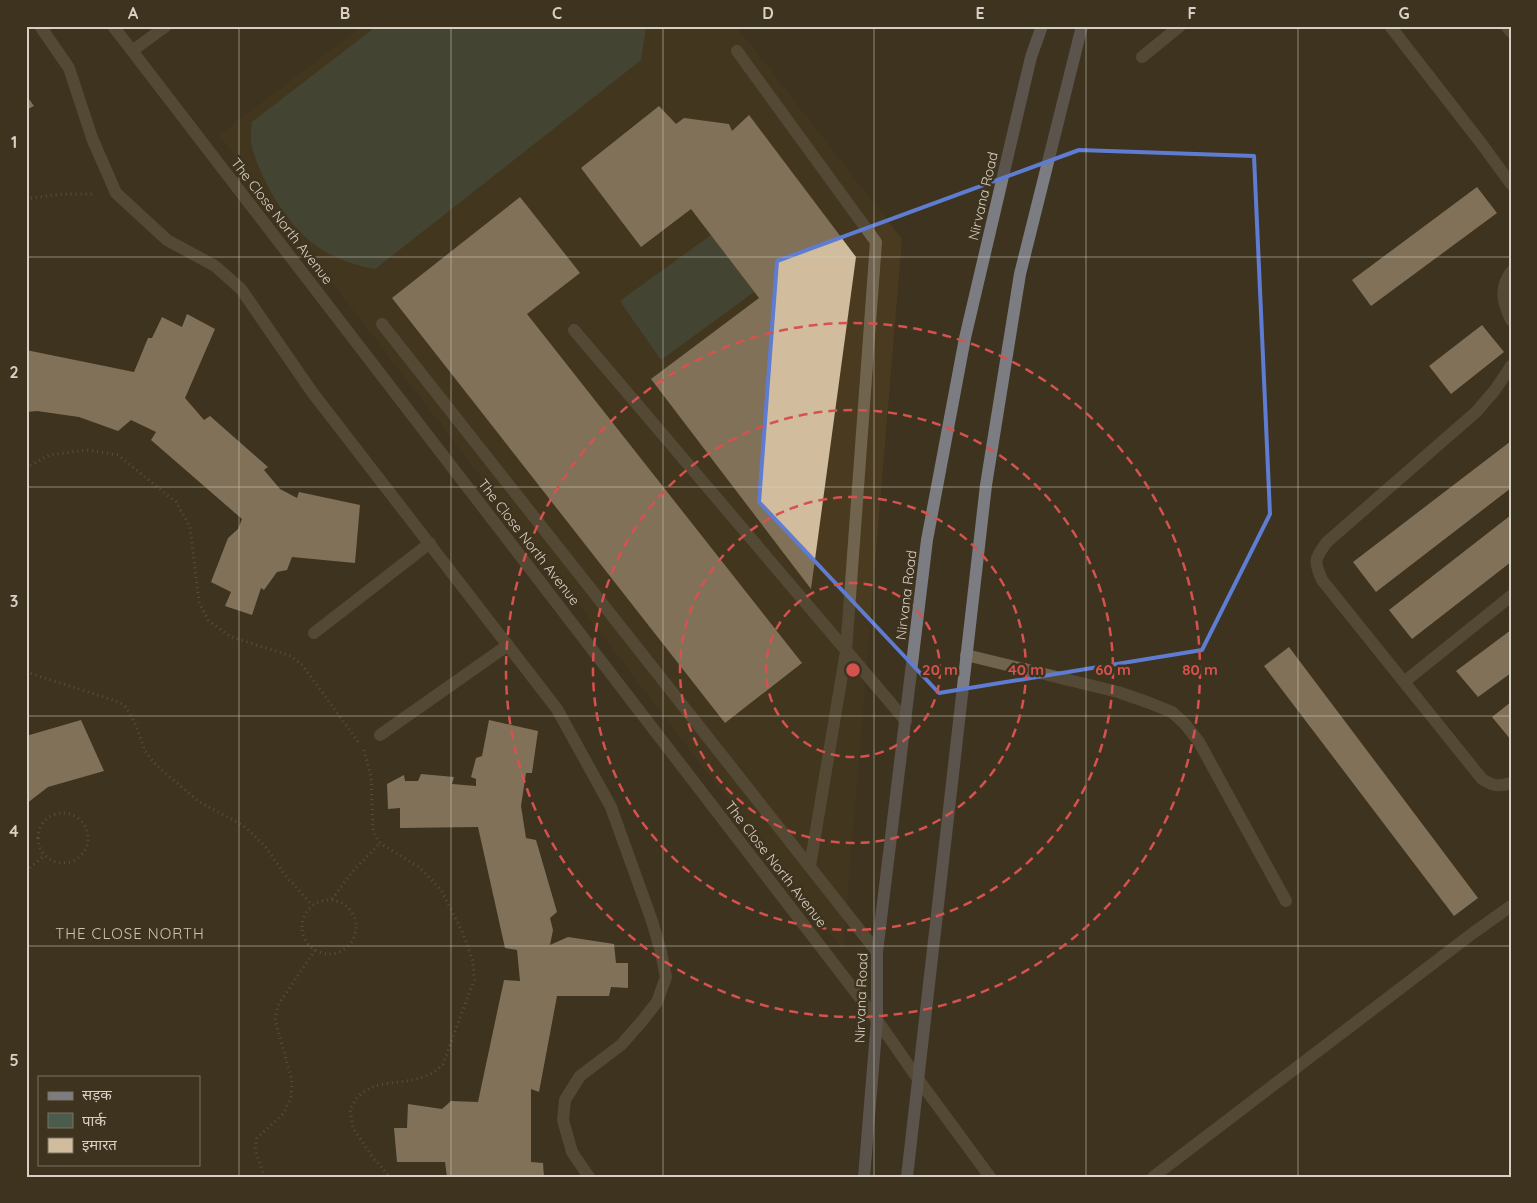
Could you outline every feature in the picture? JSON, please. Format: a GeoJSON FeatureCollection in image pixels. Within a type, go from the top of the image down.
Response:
{"type":"FeatureCollection","features":[{"type":"Feature","properties":{"kind":"main road","name":"Nirvana Road"},"geometry":{"type":"LineString","coordinates":[[864,1177],[877,1020],[877,952],[927,540],[965,338],[1031,57],[1042,26]]}},
{"type":"Feature","properties":{"kind":"main road"},"geometry":{"type":"LineString","coordinates":[[907,1177],[986,484],[1020,274],[1082,26]]}},
{"type":"Feature","properties":{"kind":"street"},"geometry":{"type":"LineString","coordinates":[[40,26],[69,68],[92,138],[116,193],[167,240],[215,266],[241,289],[312,392],[557,709],[611,807],[652,921],[666,976],[657,1002],[643,1020],[621,1045],[580,1076],[566,1100],[563,1120],[572,1152],[589,1177]]}},
{"type":"Feature","properties":{"kind":"street","name":"The Close North Avenue"},"geometry":{"type":"LineString","coordinates":[[113,26],[877,1020],[990,1177]]}},
{"type":"Feature","properties":{"kind":"street"},"geometry":{"type":"LineString","coordinates":[[132,51],[166,26]]}},
{"type":"Feature","properties":{"kind":"street"},"geometry":{"type":"LineString","coordinates":[[1142,56],[1180,26]]}},
{"type":"Feature","properties":{"kind":"street"},"geometry":{"type":"LineString","coordinates":[[1390,26],[1511,184]]}},
{"type":"Feature","properties":{"kind":"street"},"geometry":{"type":"LineString","coordinates":[[1506,26],[1511,32]]}},
{"type":"Feature","properties":{"kind":"street"},"geometry":{"type":"LineString","coordinates":[[737,51],[876,242],[846,651],[810,866]]}},
{"type":"Feature","properties":{"kind":"street"},"geometry":{"type":"LineString","coordinates":[[1511,272],[1506,278],[1502,294],[1511,320]]}},
{"type":"Feature","properties":{"kind":"street"},"geometry":{"type":"LineString","coordinates":[[382,324],[877,952]]}},
{"type":"Feature","properties":{"kind":"street"},"geometry":{"type":"LineString","coordinates":[[574,330],[906,721]]}},
{"type":"Feature","properties":{"kind":"street"},"geometry":{"type":"LineString","coordinates":[[1511,366],[1495,390],[1476,412],[1327,542],[1317,555],[1316,565],[1322,580],[1482,779],[1500,787],[1511,783]]}},
{"type":"Feature","properties":{"kind":"street"},"geometry":{"type":"LineString","coordinates":[[314,634],[430,543]]}},
{"type":"Feature","properties":{"kind":"street"},"geometry":{"type":"LineString","coordinates":[[1404,682],[1511,596]]}},
{"type":"Feature","properties":{"kind":"street"},"geometry":{"type":"LineString","coordinates":[[380,735],[508,644]]}},
{"type":"Feature","properties":{"kind":"street"},"geometry":{"type":"LineString","coordinates":[[966,655],[1118,692],[1172,712],[1199,742],[1286,901]]}},
{"type":"Feature","properties":{"kind":"street"},"geometry":{"type":"LineString","coordinates":[[1153,1177],[1511,906]]}},
{"type":"Feature","properties":{"kind":"path"},"geometry":{"type":"LineString","coordinates":[[26,199],[62,194],[116,193]]}},
{"type":"Feature","properties":{"kind":"path"},"geometry":{"type":"LineString","coordinates":[[26,468],[49,454],[87,450],[118,455],[176,502],[190,528],[199,602],[208,620],[231,637],[291,656],[303,666],[365,750],[371,776],[373,832],[380,843],[419,867],[441,890],[462,931],[473,961],[474,980],[443,1064],[426,1077],[372,1087],[359,1096],[350,1110],[353,1128],[374,1160],[390,1177]]}},
{"type":"Feature","properties":{"kind":"path"},"geometry":{"type":"LineString","coordinates":[[26,672],[124,705],[138,730],[144,751],[156,765],[198,800],[244,826],[265,846],[285,875],[312,905]]}},
{"type":"Feature","properties":{"kind":"path"},"geometry":{"type":"LineString","coordinates":[[62,812],[71,814],[84,823],[89,839],[82,855],[68,863],[60,863],[45,855],[38,840],[39,832],[47,818],[62,812]]}},
{"type":"Feature","properties":{"kind":"path"},"geometry":{"type":"LineString","coordinates":[[332,899],[352,872],[380,843]]}},
{"type":"Feature","properties":{"kind":"path"},"geometry":{"type":"LineString","coordinates":[[26,871],[45,855]]}},
{"type":"Feature","properties":{"kind":"path"},"geometry":{"type":"LineString","coordinates":[[332,899],[343,903],[350,910],[355,920],[356,931],[345,949],[325,954],[314,950],[307,943],[302,933],[301,922],[305,912],[312,905],[322,900],[332,899]]}},
{"type":"Feature","properties":{"kind":"path"},"geometry":{"type":"LineString","coordinates":[[265,1177],[255,1147],[257,1138],[283,1114],[291,1098],[292,1080],[275,1020],[276,1011],[278,1004],[314,950]]}},
{"type":"Feature","properties":{"kind":"highlighted area"},"geometry":{"type":"Polygon","coordinates":[[[1079,150],[1254,156],[1270,514],[1202,650],[939,693],[759,502],[777,261],[1079,150]]]}},
{"type":"Feature","properties":{"kind":"shaded area"},"geometry":{"type":"Polygon","coordinates":[[[362,26],[736,26],[902,239],[843,950],[219,135],[362,26]]]}},
{"type":"Feature","properties":{"kind":"green space"},"geometry":{"type":"Polygon","coordinates":[[[377,26],[646,26],[641,60],[375,269],[331,255],[318,247],[296,227],[267,185],[254,155],[251,136],[252,122],[377,26]]]}},
{"type":"Feature","properties":{"kind":"green space"},"geometry":{"type":"Polygon","coordinates":[[[711,235],[754,292],[661,360],[620,301],[711,235]]]}},
{"type":"Feature","properties":{"kind":"building"},"geometry":{"type":"Polygon","coordinates":[[[26,95],[34,106],[26,110],[26,95]]]}},
{"type":"Feature","properties":{"kind":"building"},"geometry":{"type":"Polygon","coordinates":[[[659,106],[676,124],[684,118],[729,124],[732,131],[749,115],[856,257],[811,589],[651,379],[759,298],[691,209],[641,247],[581,168],[659,106]]]}},
{"type":"Feature","properties":{"kind":"building"},"geometry":{"type":"Polygon","coordinates":[[[1477,187],[1497,213],[1371,306],[1352,280],[1477,187]]]}},
{"type":"Feature","properties":{"kind":"building"},"geometry":{"type":"Polygon","coordinates":[[[520,197],[580,273],[527,314],[802,663],[725,723],[392,298],[520,197]]]}},
{"type":"Feature","properties":{"kind":"building"},"geometry":{"type":"Polygon","coordinates":[[[187,314],[215,329],[185,398],[204,420],[210,416],[268,467],[264,470],[280,489],[297,498],[299,492],[360,505],[355,563],[292,557],[287,570],[277,572],[264,590],[261,588],[252,615],[225,606],[231,592],[211,582],[228,538],[238,529],[242,519],[151,440],[156,432],[131,420],[118,431],[79,417],[37,411],[26,412],[26,350],[134,372],[148,338],[152,338],[162,317],[182,327],[187,314]]]}},
{"type":"Feature","properties":{"kind":"building"},"geometry":{"type":"Polygon","coordinates":[[[1482,325],[1504,352],[1451,394],[1429,366],[1482,325]]]}},
{"type":"Feature","properties":{"kind":"building"},"geometry":{"type":"Polygon","coordinates":[[[1511,441],[1511,488],[1376,592],[1353,562],[1511,441]]]}},
{"type":"Feature","properties":{"kind":"building"},"geometry":{"type":"Polygon","coordinates":[[[1511,515],[1511,562],[1412,639],[1389,610],[1511,515]]]}},
{"type":"Feature","properties":{"kind":"building"},"geometry":{"type":"Polygon","coordinates":[[[1511,630],[1511,673],[1478,697],[1456,671],[1511,630]]]}},
{"type":"Feature","properties":{"kind":"building"},"geometry":{"type":"Polygon","coordinates":[[[1289,647],[1478,898],[1454,916],[1264,666],[1289,647]]]}},
{"type":"Feature","properties":{"kind":"building"},"geometry":{"type":"Polygon","coordinates":[[[1511,702],[1511,740],[1492,717],[1511,702]]]}},
{"type":"Feature","properties":{"kind":"building"},"geometry":{"type":"Polygon","coordinates":[[[81,720],[104,771],[48,787],[26,804],[26,736],[81,720]]]}},
{"type":"Feature","properties":{"kind":"building"},"geometry":{"type":"Polygon","coordinates":[[[489,720],[538,731],[532,773],[526,773],[521,806],[526,838],[536,840],[557,912],[550,918],[553,930],[550,945],[568,937],[614,944],[616,963],[628,963],[628,988],[611,987],[609,996],[557,996],[539,1092],[531,1089],[531,1162],[543,1163],[544,1177],[447,1177],[445,1162],[397,1162],[394,1128],[407,1128],[408,1104],[442,1109],[451,1101],[478,1102],[504,980],[520,981],[517,950],[505,948],[478,827],[400,828],[400,808],[388,809],[387,784],[404,775],[405,781],[418,781],[421,774],[454,777],[452,784],[476,786],[476,779],[471,777],[476,758],[482,756],[489,720]]]}},
{"type":"Feature","properties":{"kind":"district","name":"THE CLOSE NORTH"},"geometry":{"type":"Point","coordinates":[130,933]}}]}
